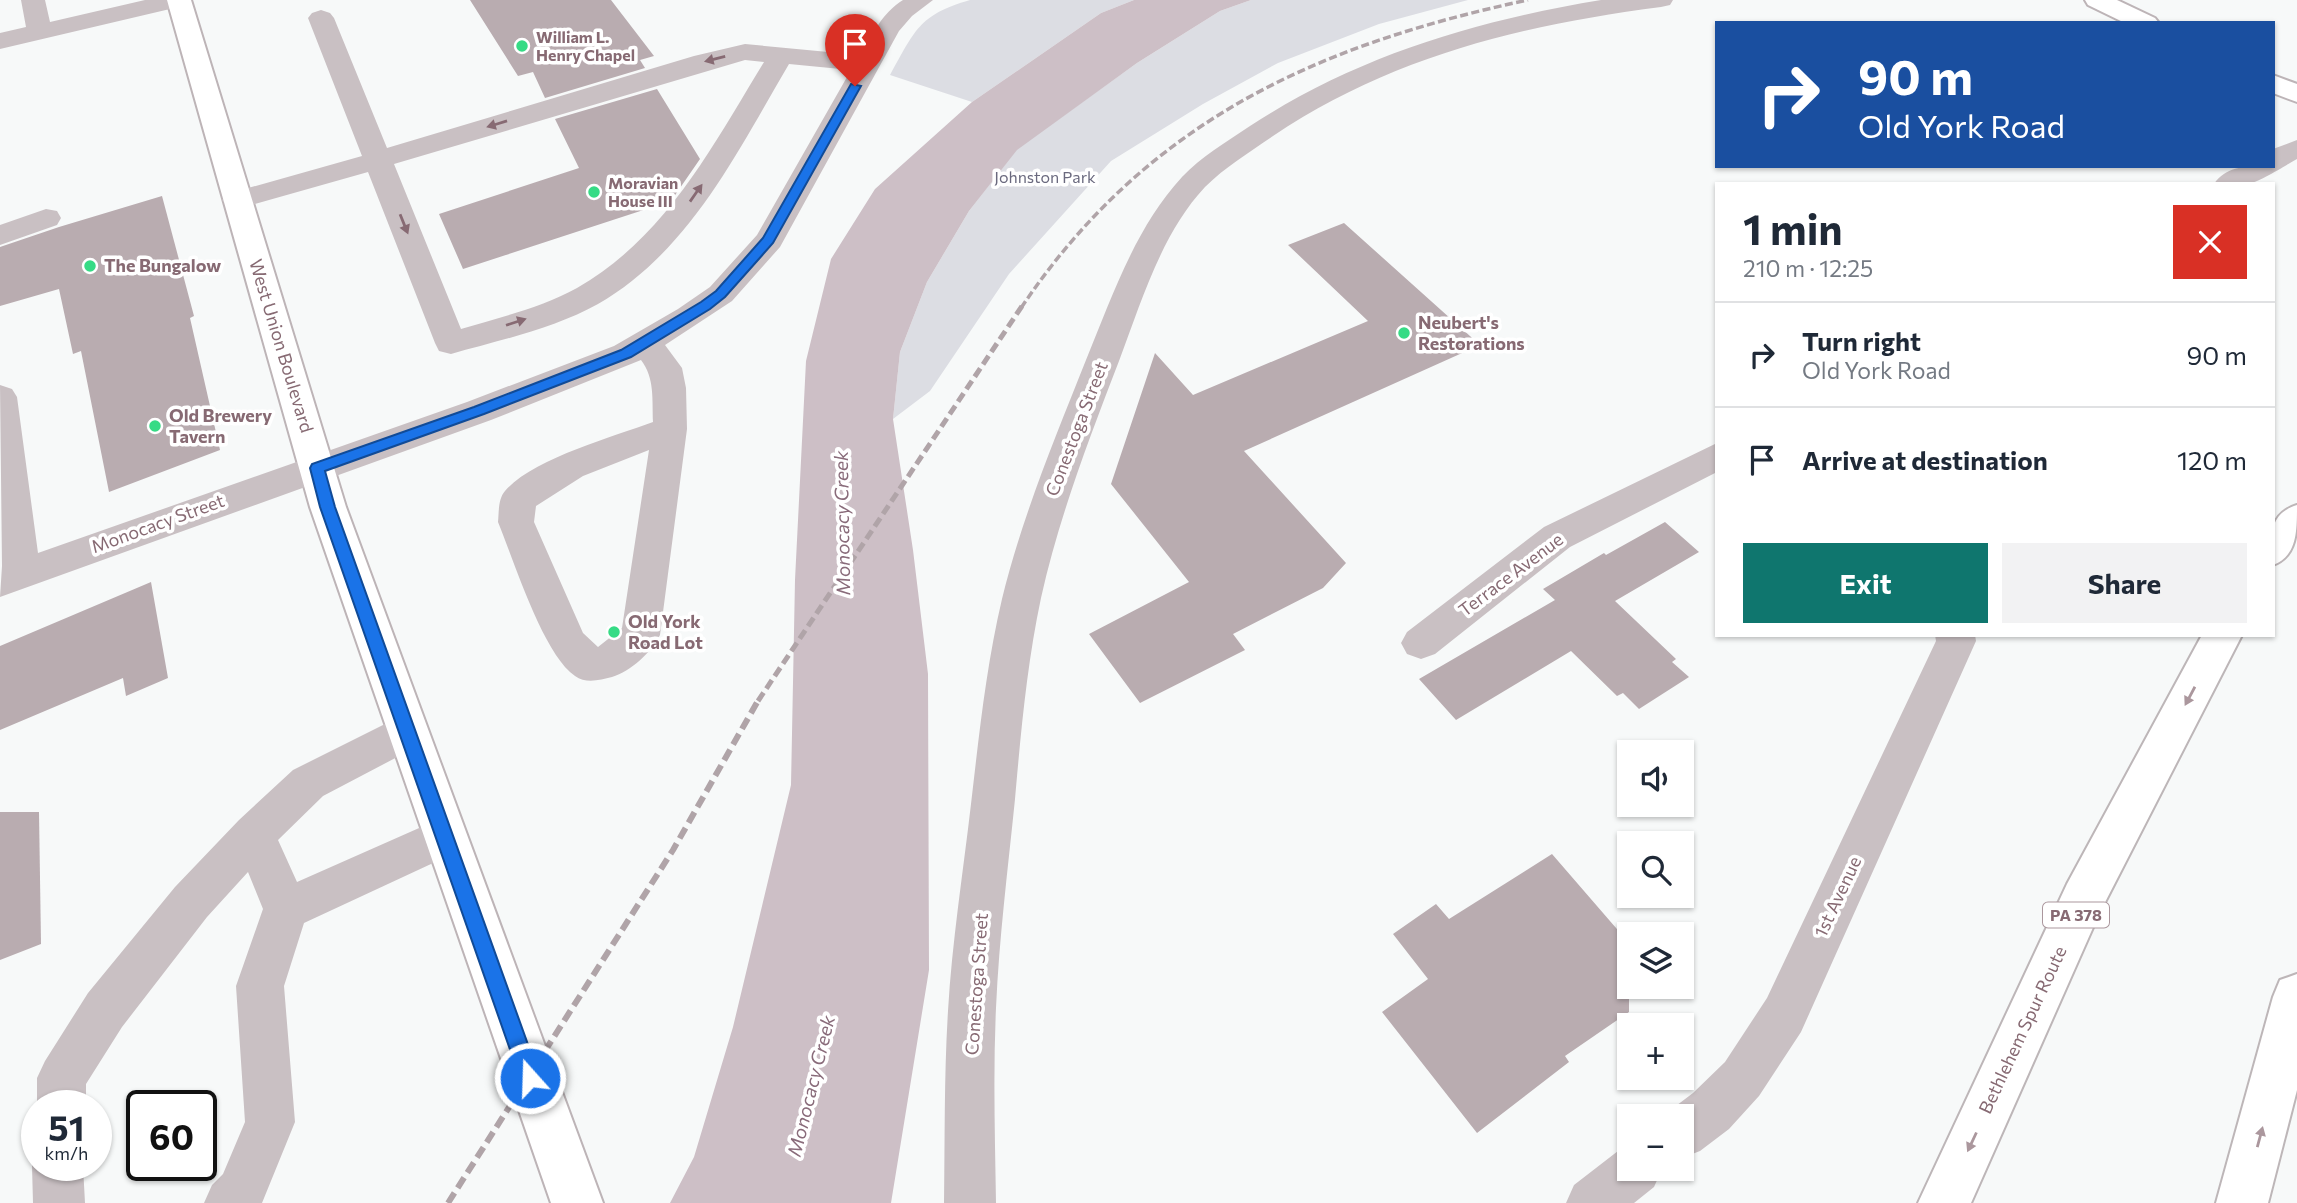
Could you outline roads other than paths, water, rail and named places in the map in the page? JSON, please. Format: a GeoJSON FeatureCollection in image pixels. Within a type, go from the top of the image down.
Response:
{"type":"FeatureCollection","features":[{"type":"Feature","properties":{"kind":"main road","name":"West Union Boulevard"},"geometry":{"type":"LineString","coordinates":[[178,0],[328,507],[577,1203]]}},
{"type":"Feature","properties":{"kind":"main road"},"geometry":{"type":"LineString","coordinates":[[2097,0],[2142,21]]}},
{"type":"Feature","properties":{"kind":"main road"},"geometry":{"type":"LineString","coordinates":[[2275,84],[2297,94]]}},
{"type":"Feature","properties":{"kind":"main road"},"geometry":{"type":"LineString","coordinates":[[2275,548],[2297,519]]}},
{"type":"Feature","properties":{"kind":"main road","name":"Bethlehem Spur Route"},"geometry":{"type":"LineString","coordinates":[[1944,1203],[2083,899],[2221,637]]}},
{"type":"Feature","properties":{"kind":"main road"},"geometry":{"type":"LineString","coordinates":[[2242,1203],[2297,997]]}},
{"type":"Feature","properties":{"kind":"street"},"geometry":{"type":"LineString","coordinates":[[33,0],[40,32]]}},
{"type":"Feature","properties":{"kind":"street"},"geometry":{"type":"LineString","coordinates":[[0,41],[178,0]]}},
{"type":"Feature","properties":{"kind":"street","name":"Monocacy Street"},"geometry":{"type":"LineString","coordinates":[[11,578],[479,411],[626,354],[706,306],[754,259],[769,240],[895,18],[921,0]]}},
{"type":"Feature","properties":{"kind":"street","name":"Conestoga Street"},"geometry":{"type":"LineString","coordinates":[[970,1203],[971,1034],[996,770],[1010,659],[1022,598],[1056,476],[1119,320],[1170,210],[1215,163],[1275,120],[1367,71],[1467,35],[1521,21],[1661,0]]}},
{"type":"Feature","properties":{"kind":"street"},"geometry":{"type":"LineString","coordinates":[[321,18],[451,343],[587,297],[640,261],[686,207],[724,153],[782,54]]}},
{"type":"Feature","properties":{"kind":"street"},"geometry":{"type":"LineString","coordinates":[[237,200],[745,52],[867,64]]}},
{"type":"Feature","properties":{"kind":"street"},"geometry":{"type":"LineString","coordinates":[[2275,159],[2297,148]]}},
{"type":"Feature","properties":{"kind":"street"},"geometry":{"type":"LineString","coordinates":[[2232,182],[2258,168]]}},
{"type":"Feature","properties":{"kind":"street"},"geometry":{"type":"LineString","coordinates":[[0,236],[46,218]]}},
{"type":"Feature","properties":{"kind":"street"},"geometry":{"type":"LineString","coordinates":[[646,343],[664,368],[669,388],[670,429],[640,635],[610,661],[590,665],[568,643],[516,522],[518,500],[535,485],[560,472],[670,429]]}},
{"type":"Feature","properties":{"kind":"street"},"geometry":{"type":"LineString","coordinates":[[0,397],[11,578]]}},
{"type":"Feature","properties":{"kind":"street","name":"Terrace Avenue"},"geometry":{"type":"LineString","coordinates":[[1421,643],[1557,537],[1715,457]]}},
{"type":"Feature","properties":{"kind":"street","name":"1st Avenue"},"geometry":{"type":"LineString","coordinates":[[1694,1124],[1711,1111],[1742,1079],[1784,1015],[1956,641],[1955,637]]}},
{"type":"Feature","properties":{"kind":"street"},"geometry":{"type":"LineString","coordinates":[[62,1090],[62,1078],[105,1010],[191,902],[254,834],[308,783],[407,731]]}},
{"type":"Feature","properties":{"kind":"street"},"geometry":{"type":"LineString","coordinates":[[230,1203],[241,1192],[270,1122],[260,986],[286,909],[254,834]]}},
{"type":"Feature","properties":{"kind":"street"},"geometry":{"type":"LineString","coordinates":[[286,909],[444,837]]}},
{"type":"Feature","properties":{"kind":"street"},"geometry":{"type":"LineString","coordinates":[[58,1181],[59,1203]]}},
{"type":"Feature","properties":{"kind":"street"},"geometry":{"type":"LineString","coordinates":[[1592,1203],[1620,1181]]}},
{"type":"Feature","properties":{"kind":"water","name":"Monocacy Creek"},"geometry":{"type":"Polygon","coordinates":[[[1134,0],[1251,0],[1220,11],[1137,63],[1017,150],[969,211],[927,282],[900,352],[893,419],[928,674],[929,970],[891,1203],[670,1203],[694,1157],[733,1027],[791,785],[795,580],[806,361],[831,259],[875,189],[972,102],[1101,13],[1134,0]]]}},
{"type":"Feature","properties":{"kind":"railway"},"geometry":{"type":"LineString","coordinates":[[1021,308],[1070,243],[1123,188],[1180,141],[1242,101],[1307,68],[1377,41],[1450,19],[1528,0]]}},
{"type":"Feature","properties":{"kind":"railway"},"geometry":{"type":"LineString","coordinates":[[758,701],[1022,306]]}},
{"type":"Feature","properties":{"kind":"railway"},"geometry":{"type":"LineString","coordinates":[[448,1203],[673,850],[759,699]]}},
{"type":"Feature","properties":{"kind":"place","name":"William L. Henry Chapel"},"geometry":{"type":"Point","coordinates":[522,46]}},
{"type":"Feature","properties":{"kind":"place","name":"Moravian House III"},"geometry":{"type":"Point","coordinates":[594,192]}},
{"type":"Feature","properties":{"kind":"place","name":"The Bungalow"},"geometry":{"type":"Point","coordinates":[90,266]}},
{"type":"Feature","properties":{"kind":"place","name":"Neubert's Restorations"},"geometry":{"type":"Point","coordinates":[1404,333]}},
{"type":"Feature","properties":{"kind":"place","name":"Old Brewery Tavern"},"geometry":{"type":"Point","coordinates":[155,426]}},
{"type":"Feature","properties":{"kind":"place","name":"Old York Road Lot"},"geometry":{"type":"Point","coordinates":[614,632]}},
{"type":"Feature","properties":{"kind":"park label","name":"Johnston Park"},"geometry":{"type":"Point","coordinates":[1045,177]}}]}
